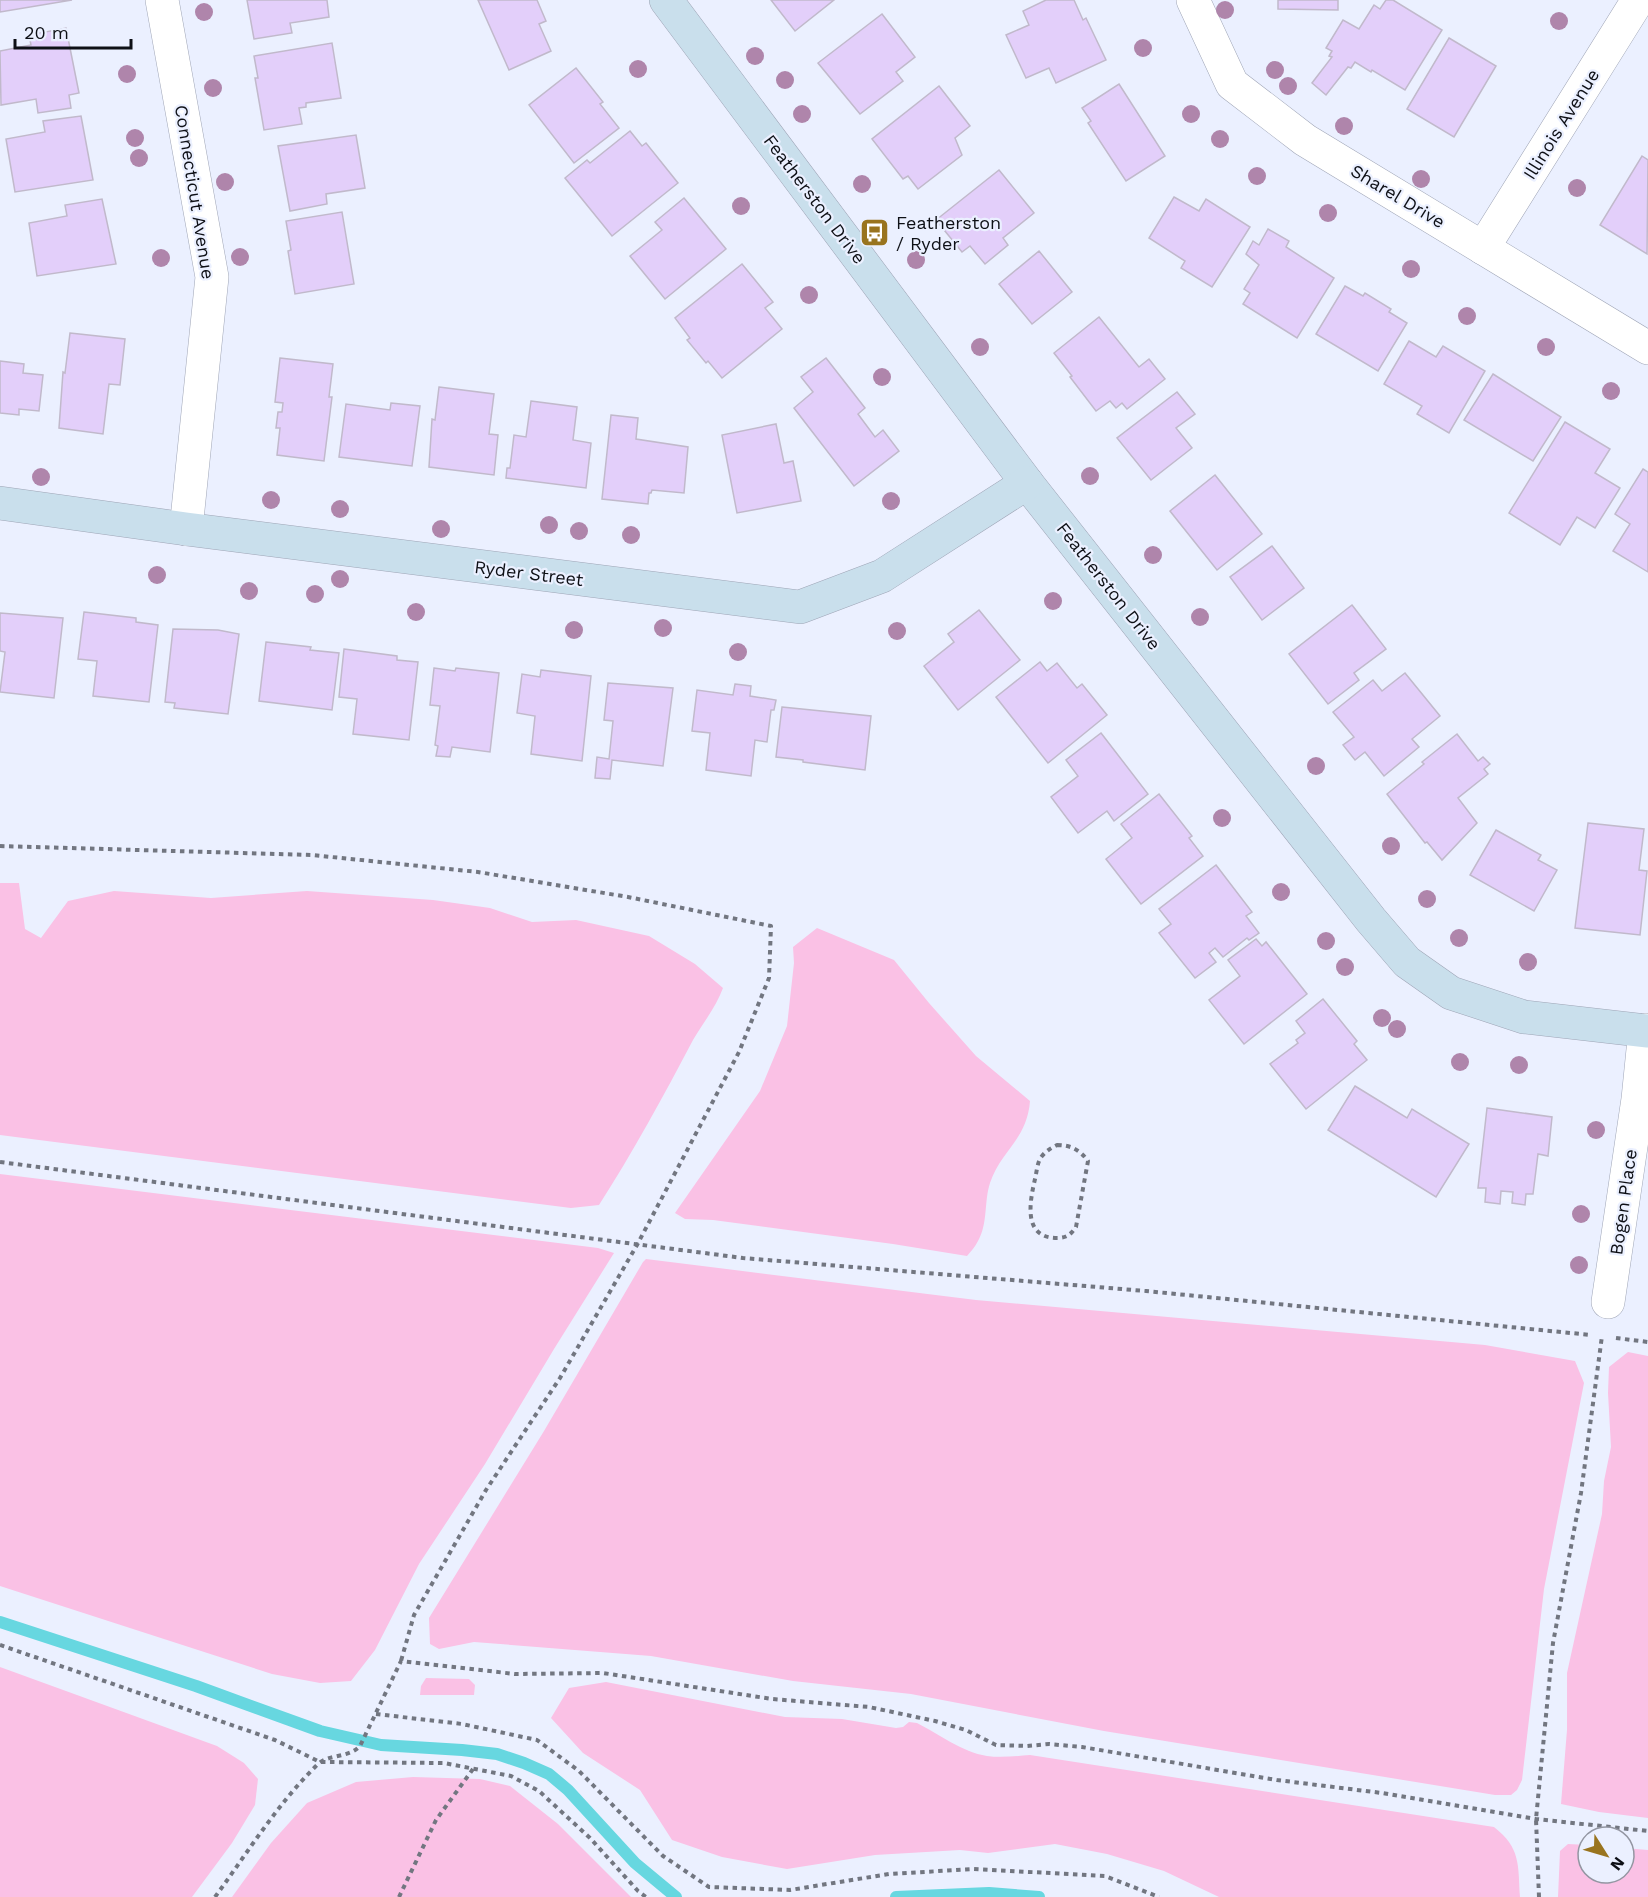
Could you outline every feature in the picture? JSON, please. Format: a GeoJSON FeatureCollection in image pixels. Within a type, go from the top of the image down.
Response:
{"type":"FeatureCollection","features":[{"type":"Feature","properties":{"kind":"street","name":"Connecticut Avenue"},"geometry":{"type":"LineString","coordinates":[[162,0],[212,278],[186,529]]}},
{"type":"Feature","properties":{"kind":"street","name":"Featherston Drive"},"geometry":{"type":"LineString","coordinates":[[666,0],[1028,483],[1371,920],[1407,962],[1450,993],[1524,1017],[1646,1030]]}},
{"type":"Feature","properties":{"kind":"street","name":"Sharel Drive"},"geometry":{"type":"LineString","coordinates":[[1193,0],[1232,84],[1305,140],[1648,348]]}},
{"type":"Feature","properties":{"kind":"street","name":"Illinois Avenue"},"geometry":{"type":"LineString","coordinates":[[1483,248],[1638,0]]}},
{"type":"Feature","properties":{"kind":"street","name":"Ryder Street"},"geometry":{"type":"LineString","coordinates":[[0,503],[186,529],[800,607],[882,576],[1028,483]]}},
{"type":"Feature","properties":{"kind":"street","name":"Bogen Place"},"geometry":{"type":"LineString","coordinates":[[1608,1302],[1646,1030]]}},
{"type":"Feature","properties":{"kind":"path"},"geometry":{"type":"LineString","coordinates":[[0,846],[312,855],[478,872],[627,897],[771,926],[769,978],[739,1052],[637,1245],[560,1378],[486,1490],[414,1615],[401,1661],[367,1735],[355,1752],[320,1762],[279,1808],[215,1897]]}},
{"type":"Feature","properties":{"kind":"path"},"geometry":{"type":"LineString","coordinates":[[1057,1145],[1074,1148],[1088,1161],[1081,1201],[1076,1227],[1070,1235],[1061,1239],[1049,1238],[1041,1235],[1032,1223],[1029,1209],[1038,1166],[1041,1157],[1050,1148],[1057,1145]]}},
{"type":"Feature","properties":{"kind":"path"},"geometry":{"type":"LineString","coordinates":[[0,1162],[743,1258],[1146,1291],[1648,1342]]}},
{"type":"Feature","properties":{"kind":"path"},"geometry":{"type":"LineString","coordinates":[[1539,1897],[1536,1819],[1553,1643],[1581,1492],[1601,1336],[1608,1302]]}},
{"type":"Feature","properties":{"kind":"path"},"geometry":{"type":"LineString","coordinates":[[0,1645],[264,1737],[320,1762],[444,1763],[511,1776],[539,1791],[590,1838],[646,1897]]}},
{"type":"Feature","properties":{"kind":"path"},"geometry":{"type":"LineString","coordinates":[[401,1661],[515,1674],[603,1673],[772,1699],[869,1707],[956,1727],[996,1745],[1050,1744],[1082,1747],[1277,1780],[1382,1793],[1536,1819],[1648,1831]]}},
{"type":"Feature","properties":{"kind":"path"},"geometry":{"type":"LineString","coordinates":[[376,1714],[462,1724],[537,1740],[579,1772],[663,1856],[710,1887],[790,1890],[889,1874],[974,1869],[1105,1876],[1159,1897]]}},
{"type":"Feature","properties":{"kind":"path"},"geometry":{"type":"LineString","coordinates":[[399,1897],[436,1820],[473,1769]]}},
{"type":"Feature","properties":{"kind":"shaded area"},"geometry":{"type":"Polygon","coordinates":[[[0,883],[19,883],[25,929],[41,938],[68,901],[114,891],[211,898],[307,891],[433,900],[490,908],[532,922],[576,920],[649,936],[695,964],[723,988],[636,1145],[599,1205],[571,1208],[0,1135],[0,883]]]}},
{"type":"Feature","properties":{"kind":"shaded area"},"geometry":{"type":"Polygon","coordinates":[[[817,928],[894,960],[976,1056],[1030,1101],[1024,1126],[1000,1162],[990,1183],[981,1234],[967,1256],[713,1220],[685,1219],[675,1213],[760,1091],[787,1026],[794,963],[793,947],[817,928]]]}},
{"type":"Feature","properties":{"kind":"shaded area"},"geometry":{"type":"Polygon","coordinates":[[[0,1174],[598,1248],[614,1253],[485,1464],[419,1564],[375,1650],[351,1681],[320,1683],[272,1674],[0,1586],[0,1174]]]}},
{"type":"Feature","properties":{"kind":"shaded area"},"geometry":{"type":"Polygon","coordinates":[[[646,1259],[976,1300],[1485,1345],[1575,1361],[1584,1383],[1544,1589],[1522,1780],[1517,1790],[1511,1795],[1495,1795],[1104,1731],[911,1694],[793,1681],[651,1656],[474,1642],[439,1649],[430,1644],[429,1618],[646,1259]]]}},
{"type":"Feature","properties":{"kind":"shaded area"},"geometry":{"type":"Polygon","coordinates":[[[1628,1352],[1648,1356],[1648,1818],[1599,1812],[1561,1804],[1567,1730],[1567,1673],[1602,1514],[1604,1481],[1611,1447],[1609,1367],[1628,1352]]]}},
{"type":"Feature","properties":{"kind":"shaded area"},"geometry":{"type":"Polygon","coordinates":[[[0,1667],[217,1746],[244,1763],[258,1779],[255,1805],[232,1843],[192,1897],[0,1897],[0,1667]]]}},
{"type":"Feature","properties":{"kind":"shaded area"},"geometry":{"type":"Polygon","coordinates":[[[426,1678],[469,1679],[475,1685],[474,1695],[420,1695],[421,1686],[426,1678]]]}},
{"type":"Feature","properties":{"kind":"shaded area"},"geometry":{"type":"Polygon","coordinates":[[[606,1682],[785,1717],[842,1719],[896,1728],[903,1727],[909,1722],[917,1723],[960,1747],[987,1756],[1030,1755],[1494,1827],[1514,1850],[1518,1866],[1520,1897],[1219,1897],[1164,1871],[1107,1854],[1055,1844],[988,1853],[960,1850],[875,1855],[787,1869],[722,1857],[672,1840],[640,1790],[583,1753],[551,1718],[569,1688],[606,1682]]]}},
{"type":"Feature","properties":{"kind":"shaded area"},"geometry":{"type":"Polygon","coordinates":[[[413,1777],[480,1779],[510,1786],[558,1824],[631,1897],[232,1897],[271,1843],[307,1803],[356,1782],[413,1777]]]}},
{"type":"Feature","properties":{"kind":"shaded area"},"geometry":{"type":"Polygon","coordinates":[[[1568,1844],[1576,1844],[1576,1885],[1636,1885],[1636,1849],[1648,1850],[1648,1897],[1558,1897],[1560,1851],[1568,1844]]]}},
{"type":"Feature","properties":{"kind":"building"},"geometry":{"type":"Polygon","coordinates":[[[0,0],[72,0],[0,12],[0,0]]]}},
{"type":"Feature","properties":{"kind":"building"},"geometry":{"type":"Polygon","coordinates":[[[247,0],[327,0],[329,17],[290,23],[292,33],[254,39],[247,0]]]}},
{"type":"Feature","properties":{"kind":"building"},"geometry":{"type":"Polygon","coordinates":[[[478,0],[537,0],[546,21],[539,24],[551,51],[509,70],[478,0]]]}},
{"type":"Feature","properties":{"kind":"building"},"geometry":{"type":"Polygon","coordinates":[[[771,0],[834,0],[795,31],[771,0]]]}},
{"type":"Feature","properties":{"kind":"building"},"geometry":{"type":"Polygon","coordinates":[[[1046,0],[1074,0],[1083,20],[1086,18],[1106,60],[1056,83],[1049,68],[1026,78],[1006,35],[1029,25],[1023,11],[1046,0]]]}},
{"type":"Feature","properties":{"kind":"building"},"geometry":{"type":"Polygon","coordinates":[[[1278,0],[1338,0],[1338,10],[1278,9],[1278,0]]]}},
{"type":"Feature","properties":{"kind":"building"},"geometry":{"type":"Polygon","coordinates":[[[1386,0],[1393,0],[1442,30],[1405,90],[1355,62],[1351,68],[1348,67],[1326,95],[1312,83],[1332,57],[1329,56],[1332,51],[1326,48],[1343,20],[1359,29],[1374,5],[1380,9],[1386,0]]]}},
{"type":"Feature","properties":{"kind":"building"},"geometry":{"type":"Polygon","coordinates":[[[882,14],[915,57],[896,72],[903,81],[860,114],[818,63],[882,14]]]}},
{"type":"Feature","properties":{"kind":"building"},"geometry":{"type":"Polygon","coordinates":[[[66,28],[79,93],[69,95],[71,108],[38,113],[36,99],[1,105],[0,51],[31,45],[29,35],[66,28]]]}},
{"type":"Feature","properties":{"kind":"building"},"geometry":{"type":"Polygon","coordinates":[[[1449,38],[1496,66],[1454,137],[1407,109],[1449,38]]]}},
{"type":"Feature","properties":{"kind":"building"},"geometry":{"type":"Polygon","coordinates":[[[332,43],[341,98],[306,103],[306,107],[299,108],[302,124],[264,130],[255,78],[258,78],[254,56],[332,43]]]}},
{"type":"Feature","properties":{"kind":"building"},"geometry":{"type":"Polygon","coordinates":[[[576,68],[603,102],[600,104],[619,128],[574,163],[529,105],[576,68]]]}},
{"type":"Feature","properties":{"kind":"building"},"geometry":{"type":"Polygon","coordinates":[[[1119,84],[1165,156],[1126,181],[1088,123],[1091,121],[1082,108],[1119,84]]]}},
{"type":"Feature","properties":{"kind":"building"},"geometry":{"type":"Polygon","coordinates":[[[939,86],[970,126],[955,138],[962,155],[918,189],[908,176],[903,179],[872,139],[939,86]]]}},
{"type":"Feature","properties":{"kind":"building"},"geometry":{"type":"Polygon","coordinates":[[[81,116],[93,180],[15,192],[6,139],[45,132],[43,121],[81,116]]]}},
{"type":"Feature","properties":{"kind":"building"},"geometry":{"type":"Polygon","coordinates":[[[630,131],[642,146],[646,143],[678,183],[612,236],[565,178],[587,160],[590,163],[630,131]]]}},
{"type":"Feature","properties":{"kind":"building"},"geometry":{"type":"Polygon","coordinates":[[[356,135],[365,188],[326,194],[327,204],[290,211],[278,146],[356,135]]]}},
{"type":"Feature","properties":{"kind":"building"},"geometry":{"type":"Polygon","coordinates":[[[1642,156],[1648,160],[1647,254],[1600,225],[1642,156]]]}},
{"type":"Feature","properties":{"kind":"building"},"geometry":{"type":"Polygon","coordinates":[[[999,170],[1034,213],[1003,238],[1008,245],[985,264],[970,246],[962,252],[936,220],[999,170]]]}},
{"type":"Feature","properties":{"kind":"building"},"geometry":{"type":"Polygon","coordinates":[[[1174,197],[1199,211],[1206,199],[1250,227],[1212,287],[1181,268],[1185,261],[1149,238],[1174,197]]]}},
{"type":"Feature","properties":{"kind":"building"},"geometry":{"type":"Polygon","coordinates":[[[684,198],[726,249],[665,299],[630,256],[662,230],[655,222],[684,198]]]}},
{"type":"Feature","properties":{"kind":"building"},"geometry":{"type":"Polygon","coordinates":[[[102,199],[116,264],[37,276],[29,223],[67,216],[65,205],[102,199]]]}},
{"type":"Feature","properties":{"kind":"building"},"geometry":{"type":"Polygon","coordinates":[[[342,212],[354,284],[295,294],[286,221],[342,212]]]}},
{"type":"Feature","properties":{"kind":"building"},"geometry":{"type":"Polygon","coordinates":[[[1268,229],[1289,241],[1286,247],[1334,278],[1297,338],[1243,304],[1250,293],[1244,289],[1259,265],[1246,254],[1253,241],[1259,245],[1268,229]]]}},
{"type":"Feature","properties":{"kind":"building"},"geometry":{"type":"Polygon","coordinates":[[[1039,251],[1072,292],[1032,324],[999,284],[1039,251]]]}},
{"type":"Feature","properties":{"kind":"building"},"geometry":{"type":"Polygon","coordinates":[[[742,264],[773,302],[765,308],[782,329],[722,378],[687,340],[690,338],[675,318],[742,264]]]}},
{"type":"Feature","properties":{"kind":"building"},"geometry":{"type":"Polygon","coordinates":[[[1345,286],[1363,296],[1365,293],[1391,309],[1389,312],[1407,323],[1378,371],[1316,334],[1345,286]]]}},
{"type":"Feature","properties":{"kind":"building"},"geometry":{"type":"Polygon","coordinates":[[[1099,317],[1139,367],[1149,359],[1165,379],[1127,409],[1122,403],[1116,408],[1110,401],[1096,411],[1054,353],[1099,317]]]}},
{"type":"Feature","properties":{"kind":"building"},"geometry":{"type":"Polygon","coordinates":[[[70,333],[125,339],[120,385],[109,384],[103,434],[59,428],[63,372],[65,373],[70,333]]]}},
{"type":"Feature","properties":{"kind":"building"},"geometry":{"type":"Polygon","coordinates":[[[1409,341],[1436,357],[1443,346],[1485,371],[1449,433],[1417,414],[1422,406],[1384,384],[1409,341]]]}},
{"type":"Feature","properties":{"kind":"building"},"geometry":{"type":"Polygon","coordinates":[[[280,358],[333,364],[329,397],[332,397],[324,461],[277,455],[280,428],[276,428],[278,412],[282,412],[283,403],[275,402],[280,358]]]}},
{"type":"Feature","properties":{"kind":"building"},"geometry":{"type":"Polygon","coordinates":[[[826,358],[865,408],[858,414],[875,437],[883,430],[899,451],[854,486],[794,408],[813,392],[801,377],[826,358]]]}},
{"type":"Feature","properties":{"kind":"building"},"geometry":{"type":"Polygon","coordinates":[[[0,361],[24,364],[23,373],[43,375],[39,411],[19,409],[19,415],[0,413],[0,361]]]}},
{"type":"Feature","properties":{"kind":"building"},"geometry":{"type":"Polygon","coordinates":[[[1493,374],[1561,417],[1533,461],[1464,420],[1493,374]]]}},
{"type":"Feature","properties":{"kind":"building"},"geometry":{"type":"Polygon","coordinates":[[[439,387],[494,394],[489,434],[498,435],[494,475],[429,467],[432,419],[435,420],[439,387]]]}},
{"type":"Feature","properties":{"kind":"building"},"geometry":{"type":"Polygon","coordinates":[[[1177,392],[1195,414],[1176,428],[1192,448],[1151,480],[1117,438],[1177,392]]]}},
{"type":"Feature","properties":{"kind":"building"},"geometry":{"type":"Polygon","coordinates":[[[531,401],[577,407],[573,440],[591,443],[586,488],[506,478],[507,468],[510,468],[514,435],[526,437],[531,401]]]}},
{"type":"Feature","properties":{"kind":"building"},"geometry":{"type":"Polygon","coordinates":[[[391,403],[420,406],[412,466],[339,457],[346,404],[390,410],[391,403]]]}},
{"type":"Feature","properties":{"kind":"building"},"geometry":{"type":"Polygon","coordinates":[[[611,415],[638,418],[636,439],[688,447],[684,493],[652,490],[649,493],[648,504],[602,499],[611,415]]]}},
{"type":"Feature","properties":{"kind":"building"},"geometry":{"type":"Polygon","coordinates":[[[1565,422],[1610,449],[1595,473],[1620,488],[1595,528],[1577,517],[1560,545],[1509,513],[1565,422]]]}},
{"type":"Feature","properties":{"kind":"building"},"geometry":{"type":"Polygon","coordinates":[[[776,424],[784,463],[793,461],[801,501],[737,513],[722,435],[776,424]]]}},
{"type":"Feature","properties":{"kind":"building"},"geometry":{"type":"Polygon","coordinates":[[[1643,469],[1648,472],[1648,572],[1613,551],[1630,524],[1615,514],[1643,469]]]}},
{"type":"Feature","properties":{"kind":"building"},"geometry":{"type":"Polygon","coordinates":[[[1215,475],[1262,534],[1217,570],[1170,511],[1215,475]]]}},
{"type":"Feature","properties":{"kind":"building"},"geometry":{"type":"Polygon","coordinates":[[[1272,546],[1304,588],[1262,620],[1230,577],[1272,546]]]}},
{"type":"Feature","properties":{"kind":"building"},"geometry":{"type":"Polygon","coordinates":[[[1352,605],[1386,649],[1354,673],[1359,680],[1328,704],[1289,654],[1352,605]]]}},
{"type":"Feature","properties":{"kind":"building"},"geometry":{"type":"Polygon","coordinates":[[[979,610],[1020,660],[958,710],[924,666],[954,642],[948,634],[979,610]]]}},
{"type":"Feature","properties":{"kind":"building"},"geometry":{"type":"Polygon","coordinates":[[[84,612],[136,618],[136,622],[158,625],[149,702],[93,696],[97,661],[78,659],[84,612]]]}},
{"type":"Feature","properties":{"kind":"building"},"geometry":{"type":"Polygon","coordinates":[[[0,613],[63,618],[54,698],[0,692],[5,652],[0,651],[0,613]]]}},
{"type":"Feature","properties":{"kind":"building"},"geometry":{"type":"Polygon","coordinates":[[[173,629],[218,630],[239,634],[228,714],[174,708],[175,703],[165,702],[173,629]]]}},
{"type":"Feature","properties":{"kind":"building"},"geometry":{"type":"Polygon","coordinates":[[[266,642],[339,653],[332,710],[259,701],[266,642]]]}},
{"type":"Feature","properties":{"kind":"building"},"geometry":{"type":"Polygon","coordinates":[[[344,649],[397,656],[397,660],[418,662],[409,740],[353,734],[357,699],[339,697],[344,649]]]}},
{"type":"Feature","properties":{"kind":"building"},"geometry":{"type":"Polygon","coordinates":[[[1040,662],[1047,671],[1057,663],[1077,688],[1082,684],[1107,715],[1048,763],[996,697],[1040,662]]]}},
{"type":"Feature","properties":{"kind":"building"},"geometry":{"type":"Polygon","coordinates":[[[434,668],[499,673],[490,752],[452,747],[450,757],[436,756],[438,746],[435,745],[440,706],[430,705],[434,668]]]}},
{"type":"Feature","properties":{"kind":"building"},"geometry":{"type":"Polygon","coordinates":[[[541,670],[591,676],[582,761],[531,754],[535,716],[517,713],[522,674],[540,677],[541,670]]]}},
{"type":"Feature","properties":{"kind":"building"},"geometry":{"type":"Polygon","coordinates":[[[1405,673],[1440,716],[1412,739],[1419,747],[1384,776],[1365,752],[1355,760],[1343,745],[1354,737],[1333,712],[1373,680],[1382,691],[1405,673]]]}},
{"type":"Feature","properties":{"kind":"building"},"geometry":{"type":"Polygon","coordinates":[[[608,683],[673,688],[663,766],[612,760],[610,779],[595,778],[597,757],[609,759],[613,721],[604,720],[608,683]]]}},
{"type":"Feature","properties":{"kind":"building"},"geometry":{"type":"Polygon","coordinates":[[[735,684],[751,686],[750,696],[776,700],[774,710],[771,710],[767,742],[755,740],[751,776],[706,770],[710,733],[692,731],[697,690],[733,695],[735,684]]]}},
{"type":"Feature","properties":{"kind":"building"},"geometry":{"type":"Polygon","coordinates":[[[782,707],[871,716],[865,770],[776,757],[782,707]]]}},
{"type":"Feature","properties":{"kind":"building"},"geometry":{"type":"Polygon","coordinates":[[[1101,733],[1148,794],[1114,821],[1107,811],[1078,833],[1051,797],[1078,776],[1066,760],[1101,733]]]}},
{"type":"Feature","properties":{"kind":"building"},"geometry":{"type":"Polygon","coordinates":[[[1457,734],[1478,761],[1483,757],[1490,764],[1484,769],[1488,774],[1458,798],[1477,823],[1442,860],[1427,842],[1425,843],[1387,794],[1457,734]]]}},
{"type":"Feature","properties":{"kind":"building"},"geometry":{"type":"Polygon","coordinates":[[[1159,794],[1192,836],[1189,838],[1203,856],[1141,904],[1106,859],[1132,838],[1121,824],[1159,794]]]}},
{"type":"Feature","properties":{"kind":"building"},"geometry":{"type":"Polygon","coordinates":[[[1588,823],[1644,829],[1639,870],[1647,871],[1640,935],[1575,928],[1588,823]]]}},
{"type":"Feature","properties":{"kind":"building"},"geometry":{"type":"Polygon","coordinates":[[[1496,830],[1541,855],[1538,860],[1557,870],[1534,911],[1470,875],[1496,830]]]}},
{"type":"Feature","properties":{"kind":"building"},"geometry":{"type":"Polygon","coordinates":[[[1216,865],[1252,912],[1246,916],[1259,933],[1249,940],[1247,938],[1223,957],[1215,948],[1209,953],[1216,962],[1195,978],[1159,933],[1171,924],[1159,909],[1216,865]]]}},
{"type":"Feature","properties":{"kind":"building"},"geometry":{"type":"Polygon","coordinates":[[[1256,939],[1262,946],[1266,942],[1307,994],[1244,1044],[1209,1000],[1240,976],[1228,960],[1256,939]]]}},
{"type":"Feature","properties":{"kind":"building"},"geometry":{"type":"Polygon","coordinates":[[[1323,999],[1357,1041],[1354,1044],[1367,1060],[1306,1109],[1270,1064],[1298,1043],[1296,1040],[1305,1033],[1296,1021],[1323,999]]]}},
{"type":"Feature","properties":{"kind":"building"},"geometry":{"type":"Polygon","coordinates":[[[1355,1086],[1407,1118],[1412,1109],[1469,1144],[1436,1197],[1328,1130],[1355,1086]]]}},
{"type":"Feature","properties":{"kind":"building"},"geometry":{"type":"Polygon","coordinates":[[[1487,1108],[1552,1117],[1548,1156],[1538,1154],[1533,1194],[1526,1194],[1525,1205],[1512,1203],[1513,1192],[1501,1191],[1500,1204],[1485,1202],[1486,1188],[1478,1188],[1487,1108]]]}},
{"type":"Feature","properties":{"kind":"waterway"},"geometry":{"type":"LineString","coordinates":[[0,1622],[196,1686],[320,1731],[381,1745],[497,1754],[524,1763],[549,1774],[568,1790],[635,1863],[676,1897]]}},
{"type":"Feature","properties":{"kind":"waterway"},"geometry":{"type":"LineString","coordinates":[[896,1897],[989,1893],[1039,1897]]}},
{"type":"Feature","properties":{"kind":"place","name":"Featherston / Ryder"},"geometry":{"type":"Point","coordinates":[875,232]}}]}
